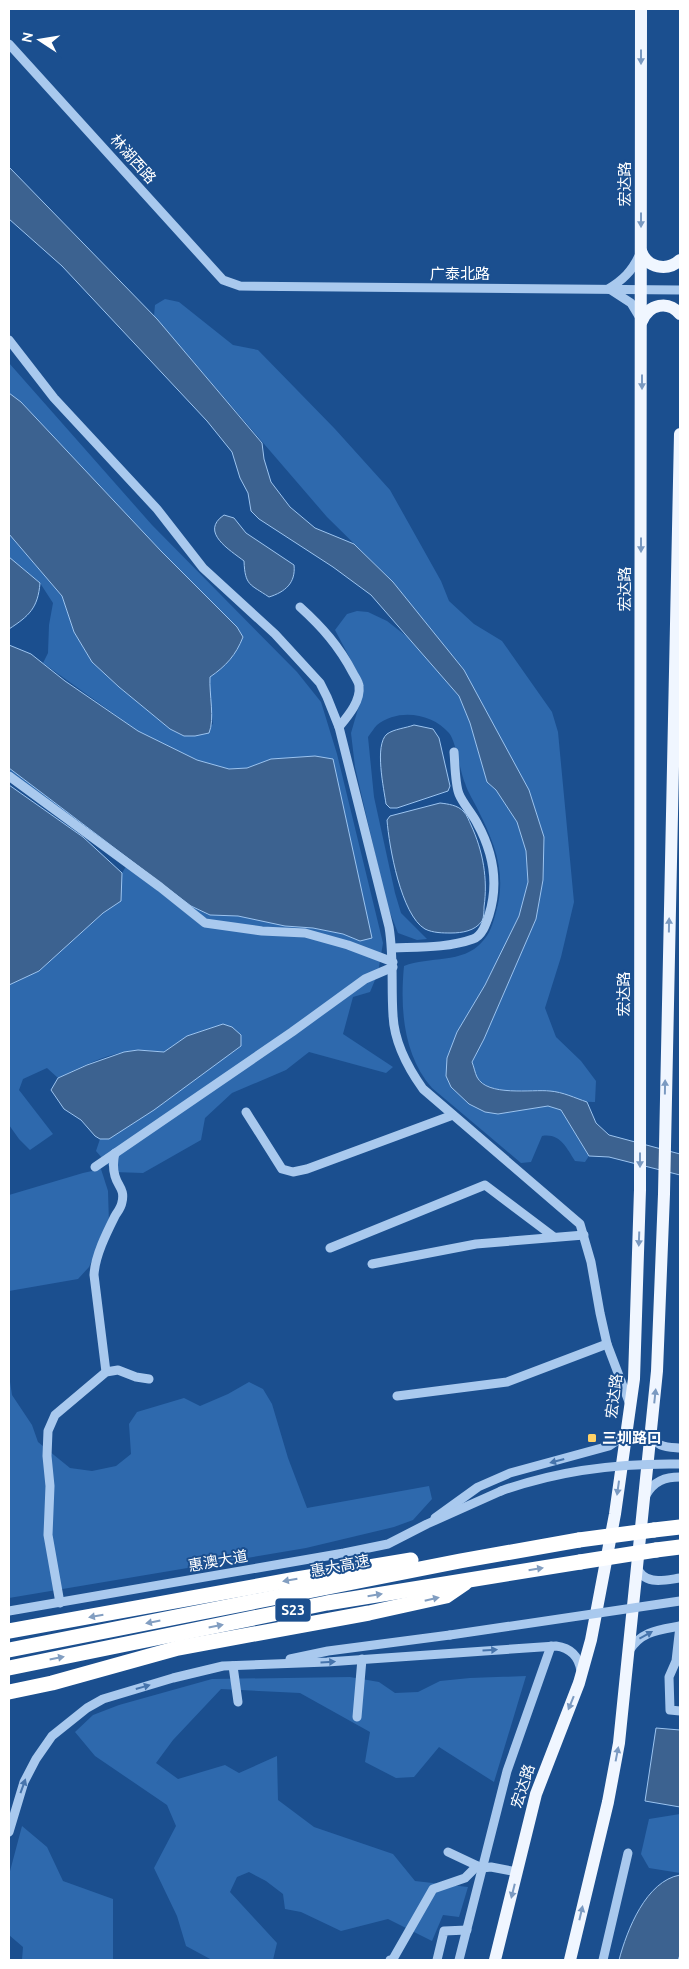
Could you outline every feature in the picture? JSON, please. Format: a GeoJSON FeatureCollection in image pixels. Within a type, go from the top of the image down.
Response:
{"type":"FeatureCollection","features":[{"type":"Feature","properties":{"kind":"highway","name":"惠大高速"},"geometry":{"type":"LineString","coordinates":[[9,1650],[460,1561],[579,1540],[680,1527]]}},
{"type":"Feature","properties":{"kind":"highway","name":"S23"},"geometry":{"type":"LineString","coordinates":[[9,1668],[327,1603],[680,1547]]}},
{"type":"Feature","properties":{"kind":"highway"},"geometry":{"type":"LineString","coordinates":[[9,1631],[291,1580],[420,1559],[460,1561]]}},
{"type":"Feature","properties":{"kind":"highway"},"geometry":{"type":"LineString","coordinates":[[9,1692],[52,1683],[178,1648],[369,1613],[446,1596],[469,1580]]}},
{"type":"Feature","properties":{"kind":"main road","name":"宏达路"},"geometry":{"type":"LineString","coordinates":[[495,1960],[536,1794],[579,1683],[591,1640],[613,1524],[634,1379],[640,1190],[641,9]]}},
{"type":"Feature","properties":{"kind":"main road"},"geometry":{"type":"LineString","coordinates":[[642,251],[646,260],[660,268],[670,267],[680,260]]}},
{"type":"Feature","properties":{"kind":"main road"},"geometry":{"type":"LineString","coordinates":[[642,321],[648,311],[658,306],[668,306],[680,314]]}},
{"type":"Feature","properties":{"kind":"main road"},"geometry":{"type":"LineString","coordinates":[[570,1960],[619,1743],[657,1371],[664,1194],[680,434]]}},
{"type":"Feature","properties":{"kind":"street","name":"林湖西路"},"geometry":{"type":"LineString","coordinates":[[9,44],[224,280],[240,286]]}},
{"type":"Feature","properties":{"kind":"street"},"geometry":{"type":"LineString","coordinates":[[642,251],[629,273],[608,289],[631,303],[642,321]]}},
{"type":"Feature","properties":{"kind":"street","name":"广泰北路"},"geometry":{"type":"LineString","coordinates":[[240,286],[680,290]]}},
{"type":"Feature","properties":{"kind":"street"},"geometry":{"type":"LineString","coordinates":[[9,340],[54,398],[157,509],[203,568],[275,634],[320,683],[339,727],[393,948],[393,1017],[402,1052],[411,1071],[423,1089],[580,1224],[608,1344],[630,1405]]}},
{"type":"Feature","properties":{"kind":"street"},"geometry":{"type":"LineString","coordinates":[[300,607],[335,642],[359,685],[352,710],[339,727]]}},
{"type":"Feature","properties":{"kind":"street"},"geometry":{"type":"LineString","coordinates":[[393,948],[446,945],[475,939],[485,928],[490,913],[493,896],[493,871],[490,850],[477,822],[458,793],[454,752]]}},
{"type":"Feature","properties":{"kind":"street"},"geometry":{"type":"LineString","coordinates":[[9,776],[205,923],[262,931],[305,933],[348,945],[393,964]]}},
{"type":"Feature","properties":{"kind":"street"},"geometry":{"type":"LineString","coordinates":[[95,1167],[292,1032],[365,979],[393,964]]}},
{"type":"Feature","properties":{"kind":"street"},"geometry":{"type":"LineString","coordinates":[[246,1112],[282,1168],[293,1172],[307,1169],[453,1115]]}},
{"type":"Feature","properties":{"kind":"street"},"geometry":{"type":"LineString","coordinates":[[106,1372],[94,1265],[123,1199],[123,1190],[115,1178],[113,1163],[115,1153]]}},
{"type":"Feature","properties":{"kind":"street"},"geometry":{"type":"LineString","coordinates":[[330,1248],[485,1185],[554,1237]]}},
{"type":"Feature","properties":{"kind":"street"},"geometry":{"type":"LineString","coordinates":[[372,1264],[476,1244],[584,1235]]}},
{"type":"Feature","properties":{"kind":"street"},"geometry":{"type":"LineString","coordinates":[[397,1396],[507,1382],[608,1344]]}},
{"type":"Feature","properties":{"kind":"street"},"geometry":{"type":"LineString","coordinates":[[60,1602],[48,1535],[50,1486],[47,1456],[48,1431],[55,1415],[106,1372],[118,1370],[136,1377],[149,1379]]}},
{"type":"Feature","properties":{"kind":"street"},"geometry":{"type":"LineString","coordinates":[[427,1524],[458,1499],[478,1487],[510,1473],[609,1446],[622,1436],[627,1424]]}},
{"type":"Feature","properties":{"kind":"street"},"geometry":{"type":"LineString","coordinates":[[652,1427],[652,1436],[656,1443],[664,1447],[680,1448]]}},
{"type":"Feature","properties":{"kind":"street"},"geometry":{"type":"LineString","coordinates":[[427,1524],[502,1491],[528,1482],[583,1469],[616,1465],[680,1464]]}},
{"type":"Feature","properties":{"kind":"street"},"geometry":{"type":"LineString","coordinates":[[644,1500],[649,1490],[658,1482],[669,1477],[680,1477]]}},
{"type":"Feature","properties":{"kind":"street","name":"惠澳大道"},"geometry":{"type":"LineString","coordinates":[[9,1611],[388,1544],[427,1524]]}},
{"type":"Feature","properties":{"kind":"street"},"geometry":{"type":"LineString","coordinates":[[636,1566],[640,1574],[648,1580],[680,1578]]}},
{"type":"Feature","properties":{"kind":"street"},"geometry":{"type":"LineString","coordinates":[[276,1663],[328,1650],[450,1635],[680,1601]]}},
{"type":"Feature","properties":{"kind":"street"},"geometry":{"type":"LineString","coordinates":[[626,1663],[629,1651],[642,1636],[652,1631],[680,1626],[676,1661],[669,1677],[670,1710],[680,1711]]}},
{"type":"Feature","properties":{"kind":"street"},"geometry":{"type":"LineString","coordinates":[[459,1960],[480,1867],[507,1771],[551,1646]]}},
{"type":"Feature","properties":{"kind":"street"},"geometry":{"type":"LineString","coordinates":[[9,1832],[24,1782],[52,1736],[66,1723],[103,1699],[173,1678],[223,1666],[327,1662],[551,1646],[566,1648],[575,1655],[580,1666],[579,1683]]}},
{"type":"Feature","properties":{"kind":"street"},"geometry":{"type":"LineString","coordinates":[[357,1718],[362,1659]]}},
{"type":"Feature","properties":{"kind":"street"},"geometry":{"type":"LineString","coordinates":[[233,1666],[238,1702]]}},
{"type":"Feature","properties":{"kind":"street"},"geometry":{"type":"LineString","coordinates":[[448,1852],[480,1867],[517,1872]]}},
{"type":"Feature","properties":{"kind":"street"},"geometry":{"type":"LineString","coordinates":[[603,1960],[628,1853]]}},
{"type":"Feature","properties":{"kind":"street"},"geometry":{"type":"LineString","coordinates":[[390,1960],[393,1959],[433,1889],[464,1878],[480,1867]]}},
{"type":"Feature","properties":{"kind":"street"},"geometry":{"type":"LineString","coordinates":[[437,1960],[444,1931],[467,1930]]}},
{"type":"Feature","properties":{"kind":"shaded area"},"geometry":{"type":"Polygon","coordinates":[[[9,167],[157,319],[262,443],[264,459],[271,482],[290,507],[315,528],[354,544],[393,582],[464,670],[529,790],[544,837],[543,880],[536,919],[484,1039],[472,1062],[477,1077],[482,1083],[500,1090],[555,1092],[587,1102],[596,1123],[609,1135],[680,1154],[680,1175],[609,1157],[589,1156],[561,1110],[548,1106],[498,1114],[485,1112],[469,1104],[451,1087],[446,1076],[447,1058],[457,1032],[485,985],[519,916],[528,882],[526,851],[517,822],[496,790],[487,782],[470,723],[459,696],[371,595],[333,567],[259,519],[251,511],[248,493],[240,478],[232,452],[207,421],[62,266],[9,219],[9,167]]]}},
{"type":"Feature","properties":{"kind":"shaded area"},"geometry":{"type":"Polygon","coordinates":[[[165,299],[179,302],[233,345],[258,350],[335,429],[390,490],[441,581],[449,601],[474,624],[502,641],[552,712],[558,732],[574,902],[561,957],[545,1008],[556,1037],[581,1061],[596,1081],[595,1102],[584,1101],[551,1091],[500,1089],[483,1083],[477,1077],[472,1062],[484,1039],[536,919],[543,880],[464,670],[393,582],[327,517],[154,316],[155,305],[165,299]]]}},
{"type":"Feature","properties":{"kind":"shaded area"},"geometry":{"type":"Polygon","coordinates":[[[9,363],[152,525],[297,672],[321,702],[337,754],[383,943],[378,973],[370,992],[353,997],[343,1034],[393,1067],[386,1073],[309,1052],[286,1070],[232,1093],[205,1118],[201,1140],[143,1173],[114,1172],[96,1151],[100,1139],[109,1139],[223,1025],[187,1036],[164,1052],[140,1050],[125,1052],[99,1059],[58,1078],[47,1068],[23,1079],[19,1090],[53,1134],[30,1150],[19,1139],[9,1125],[9,985],[39,971],[103,913],[120,901],[122,873],[127,865],[9,775],[9,768],[191,906],[209,915],[238,916],[313,928],[343,934],[360,941],[271,759],[247,768],[229,769],[197,760],[138,731],[43,663],[48,653],[49,625],[53,603],[40,583],[9,557],[9,534],[62,596],[74,632],[92,662],[170,729],[184,736],[195,736],[213,724],[209,694],[210,677],[230,659],[243,637],[237,627],[161,551],[21,402],[9,393],[9,363]]]}},
{"type":"Feature","properties":{"kind":"shaded area"},"geometry":{"type":"Polygon","coordinates":[[[9,393],[21,402],[161,551],[237,627],[243,637],[230,660],[210,677],[212,714],[209,733],[184,736],[170,729],[92,662],[74,632],[62,596],[9,534],[9,393]]]}},
{"type":"Feature","properties":{"kind":"shaded area"},"geometry":{"type":"Polygon","coordinates":[[[224,515],[234,518],[246,533],[294,565],[293,577],[288,586],[269,597],[250,584],[247,580],[244,561],[225,546],[216,534],[217,521],[224,515]]]}},
{"type":"Feature","properties":{"kind":"shaded area"},"geometry":{"type":"Polygon","coordinates":[[[9,557],[40,583],[35,605],[22,620],[9,629],[9,557]]]}},
{"type":"Feature","properties":{"kind":"shaded area"},"geometry":{"type":"Polygon","coordinates":[[[357,611],[368,612],[387,621],[410,639],[459,696],[470,723],[487,782],[496,790],[517,822],[526,851],[528,882],[519,916],[485,985],[457,1032],[447,1058],[498,1114],[548,1106],[561,1110],[589,1156],[585,1162],[575,1161],[558,1139],[542,1136],[531,1162],[521,1163],[432,1088],[422,1075],[415,1061],[409,1046],[403,1014],[404,966],[424,961],[456,957],[474,949],[482,942],[489,932],[496,912],[499,898],[500,872],[490,835],[466,787],[454,743],[449,733],[442,726],[424,717],[405,715],[385,720],[377,725],[368,737],[374,797],[401,913],[427,939],[417,940],[398,933],[387,905],[355,767],[351,733],[362,695],[363,683],[335,630],[347,614],[357,611]]]}},
{"type":"Feature","properties":{"kind":"shaded area"},"geometry":{"type":"Polygon","coordinates":[[[9,645],[31,654],[65,681],[138,731],[197,760],[229,769],[247,768],[271,759],[315,756],[333,759],[372,938],[360,941],[343,934],[313,928],[285,926],[238,916],[210,915],[191,906],[9,768],[9,645]]]}},
{"type":"Feature","properties":{"kind":"shaded area"},"geometry":{"type":"Polygon","coordinates":[[[414,725],[433,729],[439,738],[450,786],[448,791],[397,808],[390,808],[386,804],[381,768],[380,757],[383,740],[390,732],[414,725]]]}},
{"type":"Feature","properties":{"kind":"shaded area"},"geometry":{"type":"Polygon","coordinates":[[[9,785],[83,837],[122,873],[121,901],[103,913],[39,971],[9,985],[9,785]]]}},
{"type":"Feature","properties":{"kind":"shaded area"},"geometry":{"type":"Polygon","coordinates":[[[440,803],[456,806],[465,813],[475,835],[483,865],[485,886],[483,919],[476,927],[464,932],[431,931],[425,929],[417,921],[409,910],[403,895],[390,846],[387,820],[390,816],[440,803]]]}},
{"type":"Feature","properties":{"kind":"shaded area"},"geometry":{"type":"Polygon","coordinates":[[[223,1024],[232,1027],[241,1035],[241,1046],[154,1110],[109,1139],[100,1139],[95,1136],[81,1120],[64,1109],[51,1090],[58,1078],[87,1065],[124,1052],[138,1050],[164,1052],[187,1036],[223,1024]]]}},
{"type":"Feature","properties":{"kind":"shaded area"},"geometry":{"type":"Polygon","coordinates":[[[101,1169],[108,1191],[109,1224],[89,1267],[78,1279],[9,1291],[9,1195],[101,1169]]]}},
{"type":"Feature","properties":{"kind":"shaded area"},"geometry":{"type":"Polygon","coordinates":[[[9,1375],[12,1395],[32,1425],[38,1442],[70,1468],[92,1471],[116,1466],[131,1454],[129,1424],[137,1412],[184,1398],[200,1406],[228,1394],[249,1382],[263,1389],[272,1404],[288,1458],[307,1508],[429,1486],[432,1499],[413,1520],[394,1527],[306,1548],[9,1598],[9,1375]]]}},
{"type":"Feature","properties":{"kind":"shaded area"},"geometry":{"type":"Polygon","coordinates":[[[526,1676],[494,1782],[439,1747],[414,1777],[396,1778],[365,1762],[370,1732],[300,1693],[221,1689],[173,1740],[156,1763],[178,1779],[225,1765],[239,1773],[277,1756],[278,1800],[314,1827],[393,1854],[415,1881],[468,1887],[459,1917],[443,1915],[432,1941],[388,1919],[341,1931],[301,1912],[285,1909],[283,1894],[266,1881],[249,1872],[237,1877],[230,1892],[277,1943],[273,1960],[212,1960],[186,1946],[177,1916],[154,1868],[176,1826],[167,1805],[95,1756],[75,1732],[93,1715],[119,1705],[212,1679],[350,1677],[379,1682],[395,1693],[418,1692],[440,1681],[526,1676]]]}},
{"type":"Feature","properties":{"kind":"shaded area"},"geometry":{"type":"Polygon","coordinates":[[[656,1728],[680,1730],[680,1807],[645,1801],[656,1728]]]}},
{"type":"Feature","properties":{"kind":"shaded area"},"geometry":{"type":"Polygon","coordinates":[[[680,1814],[680,1873],[649,1868],[641,1854],[649,1819],[680,1814]]]}},
{"type":"Feature","properties":{"kind":"shaded area"},"geometry":{"type":"Polygon","coordinates":[[[22,1826],[47,1847],[63,1881],[113,1899],[113,1960],[22,1960],[23,1947],[9,1935],[9,1875],[22,1826]]]}},
{"type":"Feature","properties":{"kind":"shaded area"},"geometry":{"type":"Polygon","coordinates":[[[680,1875],[680,1955],[678,1960],[619,1960],[627,1935],[640,1908],[657,1887],[668,1879],[680,1875]]]}},
{"type":"Feature","properties":{"kind":"place","name":"三圳路口"},"geometry":{"type":"Point","coordinates":[592,1438]}}]}
